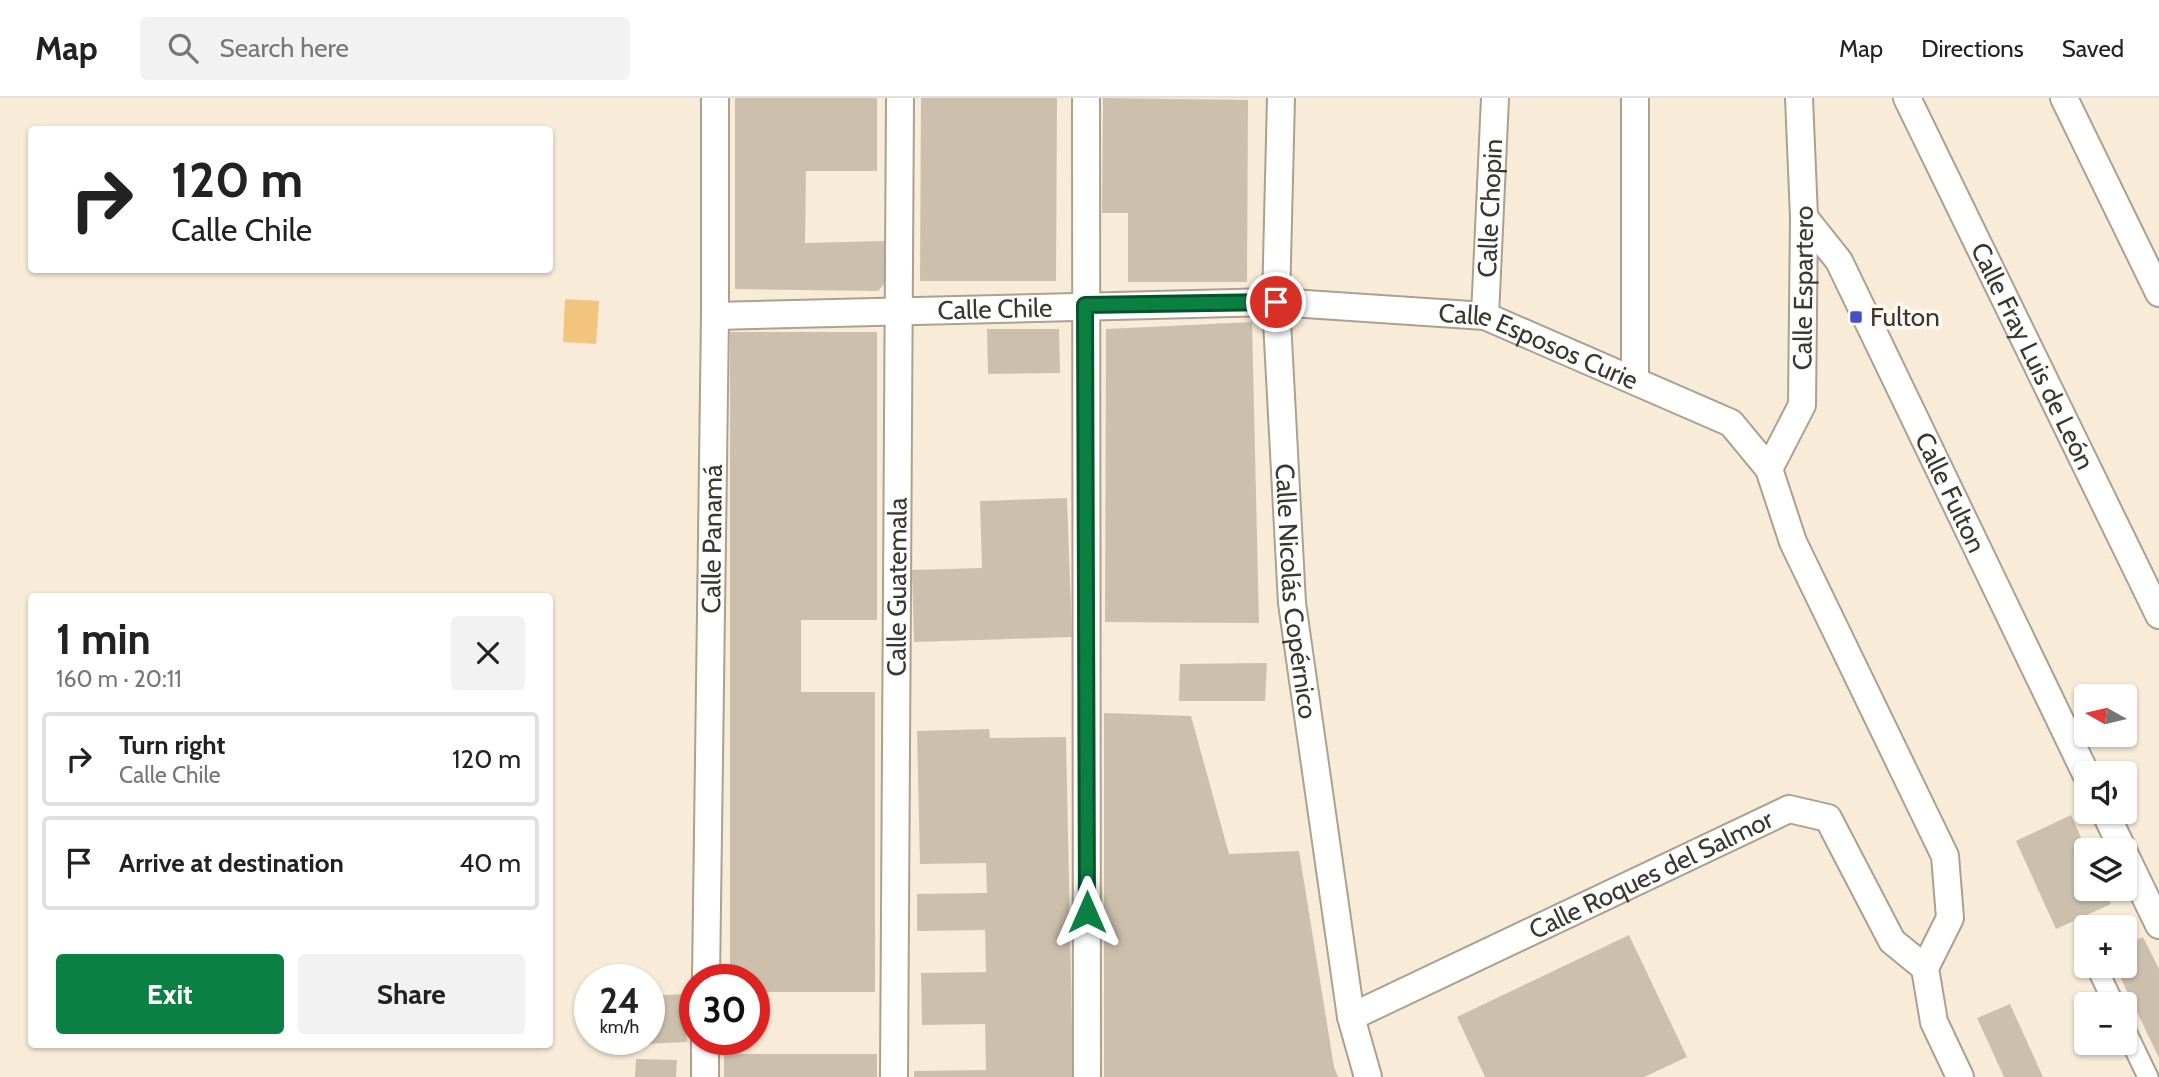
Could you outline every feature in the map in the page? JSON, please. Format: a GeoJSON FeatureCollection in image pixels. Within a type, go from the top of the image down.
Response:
{"type":"FeatureCollection","features":[{"type":"Feature","properties":{"kind":"street","name":"Calle Panamá"},"geometry":{"type":"LineString","coordinates":[[706,964],[716,98]]}},
{"type":"Feature","properties":{"kind":"street","name":"Calle Guatemala"},"geometry":{"type":"LineString","coordinates":[[894,1077],[900,98]]}},
{"type":"Feature","properties":{"kind":"street"},"geometry":{"type":"LineString","coordinates":[[1086,98],[1087,1077]]}},
{"type":"Feature","properties":{"kind":"street","name":"Calle Nicolás Copérnico"},"geometry":{"type":"LineString","coordinates":[[1281,98],[1276,302],[1292,603],[1351,1017],[1368,1077]]}},
{"type":"Feature","properties":{"kind":"street","name":"Calle Chopin"},"geometry":{"type":"LineString","coordinates":[[1485,317],[1495,98]]}},
{"type":"Feature","properties":{"kind":"street"},"geometry":{"type":"LineString","coordinates":[[1635,98],[1635,380]]}},
{"type":"Feature","properties":{"kind":"street","name":"Calle Espartero"},"geometry":{"type":"LineString","coordinates":[[1769,469],[1802,405],[1804,217],[1799,98]]}},
{"type":"Feature","properties":{"kind":"street","name":"Calle Fray Luis de León"},"geometry":{"type":"LineString","coordinates":[[1907,98],[2159,615]]}},
{"type":"Feature","properties":{"kind":"street"},"geometry":{"type":"LineString","coordinates":[[2064,98],[2159,293]]}},
{"type":"Feature","properties":{"kind":"street","name":"Calle Fulton"},"geometry":{"type":"LineString","coordinates":[[1804,217],[1839,261],[2080,761]]}},
{"type":"Feature","properties":{"kind":"street","name":"Calle Chile"},"geometry":{"type":"LineString","coordinates":[[715,316],[1276,302]]}},
{"type":"Feature","properties":{"kind":"street","name":"Calle Esposos Curie"},"geometry":{"type":"LineString","coordinates":[[1276,302],[1485,317],[1731,423],[1769,469]]}},
{"type":"Feature","properties":{"kind":"street"},"geometry":{"type":"LineString","coordinates":[[1769,469],[1793,542],[1945,856],[1950,918],[1925,968],[1934,1023],[1960,1077]]}},
{"type":"Feature","properties":{"kind":"street","name":"Calle Roques del Salmor"},"geometry":{"type":"LineString","coordinates":[[1351,1017],[1789,809],[1828,818],[1892,941],[1925,968]]}},
{"type":"Feature","properties":{"kind":"street"},"geometry":{"type":"LineString","coordinates":[[2137,879],[2159,925]]}},
{"type":"Feature","properties":{"kind":"street"},"geometry":{"type":"LineString","coordinates":[[2137,1054],[2148,1077]]}},
{"type":"Feature","properties":{"kind":"street"},"geometry":{"type":"LineString","coordinates":[[705,1055],[705,1077]]}},
{"type":"Feature","properties":{"kind":"shaded area"},"geometry":{"type":"Polygon","coordinates":[[[565,299],[599,301],[596,344],[563,342],[565,299]]]}},
{"type":"Feature","properties":{"kind":"building"},"geometry":{"type":"Polygon","coordinates":[[[735,98],[877,98],[877,171],[806,171],[805,243],[885,241],[886,282],[878,291],[735,289],[735,98]]]}},
{"type":"Feature","properties":{"kind":"building"},"geometry":{"type":"Polygon","coordinates":[[[921,98],[1057,98],[1056,281],[920,281],[921,98]]]}},
{"type":"Feature","properties":{"kind":"building"},"geometry":{"type":"Polygon","coordinates":[[[1103,98],[1248,100],[1247,282],[1128,282],[1128,213],[1102,213],[1103,98]]]}},
{"type":"Feature","properties":{"kind":"building"},"geometry":{"type":"Polygon","coordinates":[[[1252,322],[1259,623],[1105,622],[1106,329],[1252,322]]]}},
{"type":"Feature","properties":{"kind":"building"},"geometry":{"type":"Polygon","coordinates":[[[987,329],[1059,329],[1060,373],[988,374],[987,329]]]}},
{"type":"Feature","properties":{"kind":"building"},"geometry":{"type":"Polygon","coordinates":[[[730,332],[877,332],[877,620],[801,620],[801,692],[875,692],[875,992],[770,992],[770,964],[730,964],[730,332]]]}},
{"type":"Feature","properties":{"kind":"building"},"geometry":{"type":"Polygon","coordinates":[[[1067,498],[1072,637],[914,642],[912,570],[982,568],[980,501],[1067,498]]]}},
{"type":"Feature","properties":{"kind":"building"},"geometry":{"type":"Polygon","coordinates":[[[1267,663],[1265,701],[1179,701],[1180,664],[1267,663]]]}},
{"type":"Feature","properties":{"kind":"building"},"geometry":{"type":"Polygon","coordinates":[[[1104,713],[1191,716],[1229,854],[1299,851],[1334,1067],[1338,1077],[1104,1077],[1104,713]]]}},
{"type":"Feature","properties":{"kind":"building"},"geometry":{"type":"Polygon","coordinates":[[[989,729],[990,738],[1066,737],[1073,1077],[914,1077],[914,1071],[986,1070],[985,1024],[922,1025],[921,973],[986,972],[985,930],[917,931],[917,894],[987,893],[986,863],[920,864],[917,731],[989,729]]]}},
{"type":"Feature","properties":{"kind":"building"},"geometry":{"type":"Polygon","coordinates":[[[2071,815],[2081,838],[2074,838],[2074,901],[2110,901],[2111,904],[2087,915],[2074,915],[2074,921],[2056,929],[2016,841],[2071,815]]]}},
{"type":"Feature","properties":{"kind":"building"},"geometry":{"type":"Polygon","coordinates":[[[1629,935],[1687,1057],[1644,1077],[1485,1077],[1457,1017],[1629,935]]]}},
{"type":"Feature","properties":{"kind":"building"},"geometry":{"type":"Polygon","coordinates":[[[2143,937],[2159,969],[2159,1058],[2137,1012],[2137,992],[2127,992],[2121,978],[2137,978],[2137,940],[2143,937]]]}},
{"type":"Feature","properties":{"kind":"building"},"geometry":{"type":"Polygon","coordinates":[[[679,994],[679,1042],[665,1043],[665,995],[679,994]]]}},
{"type":"Feature","properties":{"kind":"building"},"geometry":{"type":"Polygon","coordinates":[[[2010,1004],[2043,1077],[2004,1077],[1977,1018],[2010,1004]]]}},
{"type":"Feature","properties":{"kind":"building"},"geometry":{"type":"Polygon","coordinates":[[[877,1054],[877,1077],[724,1077],[724,1055],[877,1054]]]}},
{"type":"Feature","properties":{"kind":"building"},"geometry":{"type":"Polygon","coordinates":[[[636,1059],[677,1060],[676,1077],[635,1077],[636,1059]]]}},
{"type":"Feature","properties":{"kind":"place","name":"Fulton"},"geometry":{"type":"Point","coordinates":[1856,317]}},
{"type":"Feature","properties":{"kind":"route"},"geometry":{"type":"LineString","coordinates":[[1087,912],[1085,305],[1276,302]]}}]}
